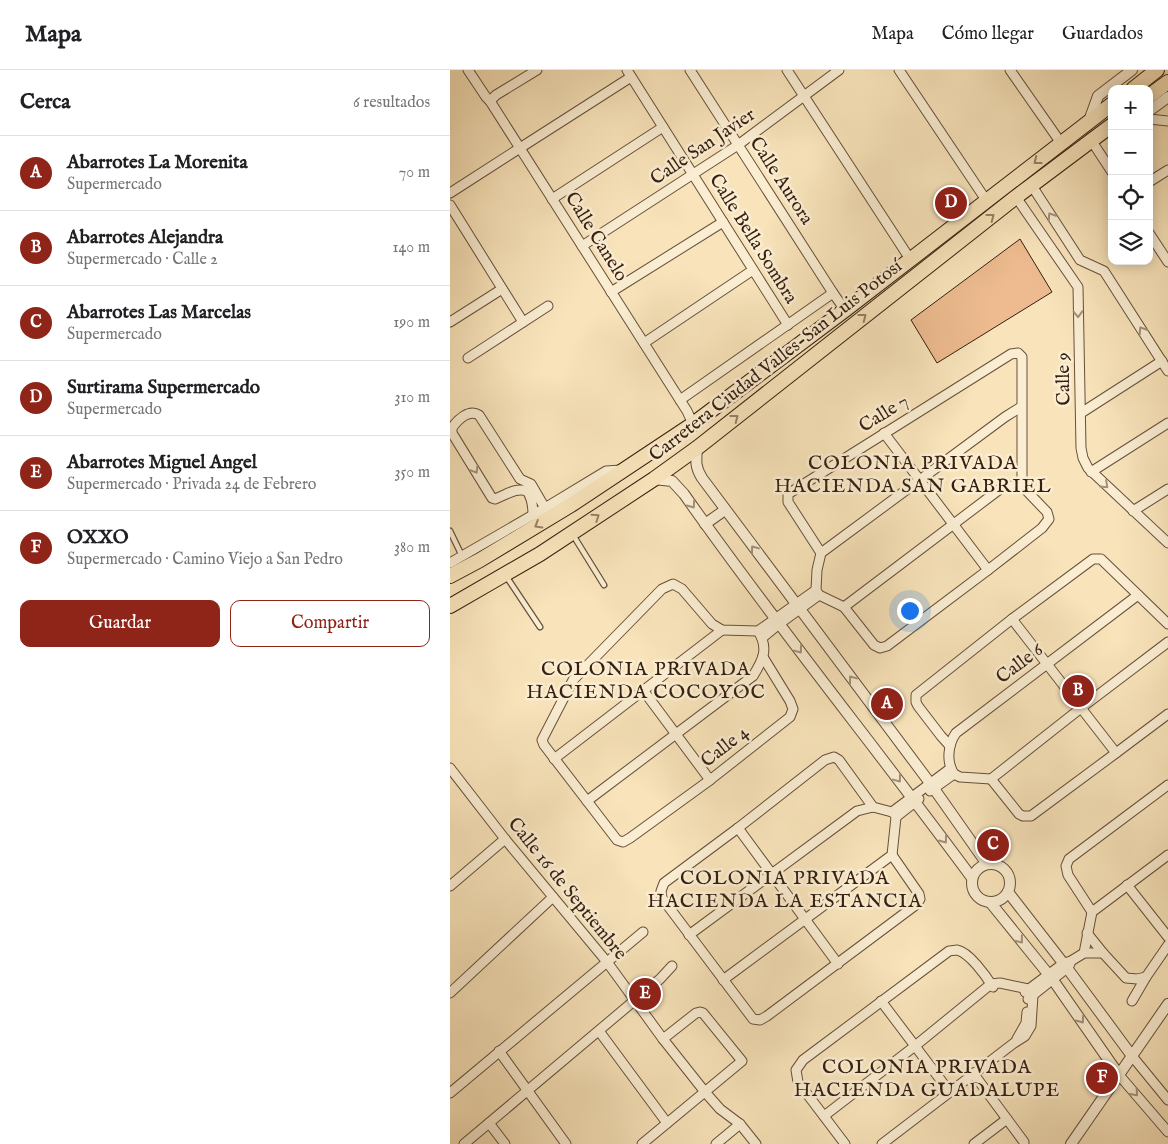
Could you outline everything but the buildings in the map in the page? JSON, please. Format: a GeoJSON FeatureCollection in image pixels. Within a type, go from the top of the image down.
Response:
{"type":"FeatureCollection","features":[{"type":"Feature","properties":{"kind":"main road"},"geometry":{"type":"LineString","coordinates":[[1138,85],[1157,70]]}},
{"type":"Feature","properties":{"kind":"main road"},"geometry":{"type":"LineString","coordinates":[[1153,93],[1168,82]]}},
{"type":"Feature","properties":{"kind":"main road"},"geometry":{"type":"LineString","coordinates":[[450,576],[571,505],[693,424],[845,310],[1108,107]]}},
{"type":"Feature","properties":{"kind":"main road","name":"Carretera Ciudad Valles-San Luis Potosí"},"geometry":{"type":"LineString","coordinates":[[450,606],[540,554],[654,479],[697,448],[1016,197],[1101,136]]}},
{"type":"Feature","properties":{"kind":"main road"},"geometry":{"type":"LineString","coordinates":[[450,584],[470,572],[480,560]]}},
{"type":"Feature","properties":{"kind":"street","name":"Calle Canelo"},"geometry":{"type":"LineString","coordinates":[[468,70],[612,292],[687,411],[693,424]]}},
{"type":"Feature","properties":{"kind":"street"},"geometry":{"type":"LineString","coordinates":[[490,102],[496,95],[537,70]]}},
{"type":"Feature","properties":{"kind":"street","name":"Calle Aurora"},"geometry":{"type":"LineString","coordinates":[[690,70],[845,310]]}},
{"type":"Feature","properties":{"kind":"street"},"geometry":{"type":"LineString","coordinates":[[787,70],[910,260]]}},
{"type":"Feature","properties":{"kind":"street","name":"Calle San Javier"},"geometry":{"type":"LineString","coordinates":[[582,246],[738,145],[839,70]]}},
{"type":"Feature","properties":{"kind":"street"},"geometry":{"type":"LineString","coordinates":[[899,70],[986,200]]}},
{"type":"Feature","properties":{"kind":"street"},"geometry":{"type":"LineString","coordinates":[[1010,70],[1061,143]]}},
{"type":"Feature","properties":{"kind":"street"},"geometry":{"type":"LineString","coordinates":[[1089,121],[1098,96],[1132,70]]}},
{"type":"Feature","properties":{"kind":"street"},"geometry":{"type":"LineString","coordinates":[[450,193],[629,74]]}},
{"type":"Feature","properties":{"kind":"street","name":"Calle Bella Sombra"},"geometry":{"type":"LineString","coordinates":[[629,74],[788,325]]}},
{"type":"Feature","properties":{"kind":"street"},"geometry":{"type":"LineString","coordinates":[[1153,108],[1168,97]]}},
{"type":"Feature","properties":{"kind":"street"},"geometry":{"type":"LineString","coordinates":[[1153,119],[1168,121]]}},
{"type":"Feature","properties":{"kind":"street"},"geometry":{"type":"LineString","coordinates":[[552,199],[663,127]]}},
{"type":"Feature","properties":{"kind":"street"},"geometry":{"type":"LineString","coordinates":[[1101,136],[1108,159]]}},
{"type":"Feature","properties":{"kind":"street"},"geometry":{"type":"LineString","coordinates":[[1153,179],[1168,170]]}},
{"type":"Feature","properties":{"kind":"street"},"geometry":{"type":"LineString","coordinates":[[1032,186],[1080,260],[1104,271],[1168,370]]}},
{"type":"Feature","properties":{"kind":"street","name":"Calle 9"},"geometry":{"type":"LineString","coordinates":[[1016,197],[1078,287],[1081,448],[1083,458],[1091,472],[1168,543]]}},
{"type":"Feature","properties":{"kind":"street"},"geometry":{"type":"LineString","coordinates":[[450,205],[523,322]]}},
{"type":"Feature","properties":{"kind":"street"},"geometry":{"type":"LineString","coordinates":[[612,292],[723,222]]}},
{"type":"Feature","properties":{"kind":"street"},"geometry":{"type":"LineString","coordinates":[[1153,239],[1168,262]]}},
{"type":"Feature","properties":{"kind":"street"},"geometry":{"type":"LineString","coordinates":[[1066,268],[1080,260]]}},
{"type":"Feature","properties":{"kind":"street"},"geometry":{"type":"LineString","coordinates":[[644,343],[753,270]]}},
{"type":"Feature","properties":{"kind":"street"},"geometry":{"type":"LineString","coordinates":[[451,319],[502,289]]}},
{"type":"Feature","properties":{"kind":"street"},"geometry":{"type":"LineString","coordinates":[[680,400],[833,293]]}},
{"type":"Feature","properties":{"kind":"street"},"geometry":{"type":"LineString","coordinates":[[468,358],[548,306]]}},
{"type":"Feature","properties":{"kind":"street","name":"Calle 7"},"geometry":{"type":"LineString","coordinates":[[821,553],[788,502],[788,494],[1011,354],[1018,353],[1022,357],[1021,407]]}},
{"type":"Feature","properties":{"kind":"street"},"geometry":{"type":"LineString","coordinates":[[1080,413],[1162,361]]}},
{"type":"Feature","properties":{"kind":"street"},"geometry":{"type":"LineString","coordinates":[[818,592],[817,570],[821,553],[1021,407]]}},
{"type":"Feature","properties":{"kind":"street"},"geometry":{"type":"LineString","coordinates":[[818,592],[844,607],[874,645],[880,648],[887,646],[1042,528],[1049,519],[1047,512],[1022,486],[1021,407]]}},
{"type":"Feature","properties":{"kind":"street"},"geometry":{"type":"LineString","coordinates":[[533,515],[533,506],[527,491],[522,489],[515,490],[495,499],[492,498],[452,433],[452,428],[457,420],[475,412],[480,415],[520,479],[531,484],[545,508]]}},
{"type":"Feature","properties":{"kind":"street"},"geometry":{"type":"LineString","coordinates":[[1091,472],[1168,423]]}},
{"type":"Feature","properties":{"kind":"street"},"geometry":{"type":"LineString","coordinates":[[884,433],[988,570]]}},
{"type":"Feature","properties":{"kind":"street"},"geometry":{"type":"LineString","coordinates":[[697,448],[697,470],[702,478],[987,864]]}},
{"type":"Feature","properties":{"kind":"street"},"geometry":{"type":"LineString","coordinates":[[450,563],[606,471],[626,469]]}},
{"type":"Feature","properties":{"kind":"street"},"geometry":{"type":"LineString","coordinates":[[654,479],[672,482],[684,494],[777,622],[972,878]]}},
{"type":"Feature","properties":{"kind":"street"},"geometry":{"type":"LineString","coordinates":[[844,607],[1004,486],[1022,486]]}},
{"type":"Feature","properties":{"kind":"street"},"geometry":{"type":"LineString","coordinates":[[1133,511],[1168,489]]}},
{"type":"Feature","properties":{"kind":"street"},"geometry":{"type":"LineString","coordinates":[[705,524],[725,510]]}},
{"type":"Feature","properties":{"kind":"street"},"geometry":{"type":"LineString","coordinates":[[1168,624],[1101,558],[1096,558],[1012,620],[916,695],[916,702],[950,746],[949,755],[952,771],[960,777],[991,779],[1168,642]]}},
{"type":"Feature","properties":{"kind":"street"},"geometry":{"type":"LineString","coordinates":[[760,635],[764,644],[763,657],[760,666],[753,676],[587,801],[544,745],[542,740],[574,680],[662,589],[672,584],[682,589],[705,618],[722,630],[760,635],[818,592]]}},
{"type":"Feature","properties":{"kind":"street","name":"Calle 6"},"geometry":{"type":"LineString","coordinates":[[950,746],[956,733],[1138,594]]}},
{"type":"Feature","properties":{"kind":"street"},"geometry":{"type":"LineString","coordinates":[[1012,620],[1116,753]]}},
{"type":"Feature","properties":{"kind":"street"},"geometry":{"type":"LineString","coordinates":[[554,759],[722,630]]}},
{"type":"Feature","properties":{"kind":"street","name":"Calle 4"},"geometry":{"type":"LineString","coordinates":[[587,801],[616,840],[623,842],[710,780],[790,717],[794,709],[763,657]]}},
{"type":"Feature","properties":{"kind":"street"},"geometry":{"type":"LineString","coordinates":[[643,690],[710,780]]}},
{"type":"Feature","properties":{"kind":"street"},"geometry":{"type":"LineString","coordinates":[[991,779],[1019,814],[1027,817],[1168,714]]}},
{"type":"Feature","properties":{"kind":"street"},"geometry":{"type":"LineString","coordinates":[[894,815],[873,807],[839,760],[834,757],[825,760],[664,884],[661,891],[662,898],[753,1019],[760,1020],[768,1016],[917,904],[920,899],[919,894],[892,855],[894,815],[952,771]]}},
{"type":"Feature","properties":{"kind":"street","name":"Calle 16 de Septiembre"},"geometry":{"type":"LineString","coordinates":[[450,768],[607,962],[663,1039],[705,1092],[720,1109],[740,1124],[756,1144]]}},
{"type":"Feature","properties":{"kind":"street"},"geometry":{"type":"LineString","coordinates":[[1092,912],[1068,875],[1066,866],[1069,859],[1168,785]]}},
{"type":"Feature","properties":{"kind":"street"},"geometry":{"type":"LineString","coordinates":[[689,935],[857,811],[873,807]]}},
{"type":"Feature","properties":{"kind":"street"},"geometry":{"type":"LineString","coordinates":[[738,828],[838,964]]}},
{"type":"Feature","properties":{"kind":"street"},"geometry":{"type":"LineString","coordinates":[[450,886],[506,839]]}},
{"type":"Feature","properties":{"kind":"street"},"geometry":{"type":"LineString","coordinates":[[1084,953],[1092,912],[1168,854]]}},
{"type":"Feature","properties":{"kind":"street"},"geometry":{"type":"LineString","coordinates":[[723,980],[892,855]]}},
{"type":"Feature","properties":{"kind":"street"},"geometry":{"type":"LineString","coordinates":[[987,864],[996,864],[1008,873],[1010,882],[1008,892],[1000,900],[990,902],[981,900],[974,893],[971,883],[972,878],[977,869],[987,864]]}},
{"type":"Feature","properties":{"kind":"street"},"geometry":{"type":"LineString","coordinates":[[1127,885],[1168,937]]}},
{"type":"Feature","properties":{"kind":"street"},"geometry":{"type":"LineString","coordinates":[[1008,892],[1067,964],[1132,1056],[1168,1100]]}},
{"type":"Feature","properties":{"kind":"street"},"geometry":{"type":"LineString","coordinates":[[450,993],[553,897]]}},
{"type":"Feature","properties":{"kind":"street"},"geometry":{"type":"LineString","coordinates":[[990,902],[1050,977],[1120,1075],[1165,1122],[1168,1132]]}},
{"type":"Feature","properties":{"kind":"street"},"geometry":{"type":"LineString","coordinates":[[450,1093],[643,932]]}},
{"type":"Feature","properties":{"kind":"street"},"geometry":{"type":"LineString","coordinates":[[1087,933],[1126,978],[1137,979],[1146,977]]}},
{"type":"Feature","properties":{"kind":"street"},"geometry":{"type":"LineString","coordinates":[[1132,1001],[1168,945]]}},
{"type":"Feature","properties":{"kind":"street"},"geometry":{"type":"LineString","coordinates":[[845,1144],[798,1082],[796,1070],[803,1060],[948,951],[956,950],[964,953],[971,959],[989,987]]}},
{"type":"Feature","properties":{"kind":"street"},"geometry":{"type":"LineString","coordinates":[[1028,994],[1084,953],[1103,953]]}},
{"type":"Feature","properties":{"kind":"street"},"geometry":{"type":"LineString","coordinates":[[464,1144],[660,980],[672,966]]}},
{"type":"Feature","properties":{"kind":"street"},"geometry":{"type":"LineString","coordinates":[[824,1116],[989,987],[1000,983],[1028,994]]}},
{"type":"Feature","properties":{"kind":"street"},"geometry":{"type":"LineString","coordinates":[[882,1144],[949,1091],[1025,1036],[1031,1026],[1028,994]]}},
{"type":"Feature","properties":{"kind":"street"},"geometry":{"type":"LineString","coordinates":[[881,1001],[949,1091]]}},
{"type":"Feature","properties":{"kind":"street"},"geometry":{"type":"LineString","coordinates":[[1072,1144],[1168,1004]]}},
{"type":"Feature","properties":{"kind":"street"},"geometry":{"type":"LineString","coordinates":[[642,1144],[742,1061],[703,1013],[700,1012],[696,1013],[663,1039]]}},
{"type":"Feature","properties":{"kind":"street"},"geometry":{"type":"LineString","coordinates":[[599,1030],[667,1123]]}},
{"type":"Feature","properties":{"kind":"street"},"geometry":{"type":"LineString","coordinates":[[499,1051],[566,1144]]}},
{"type":"Feature","properties":{"kind":"street"},"geometry":{"type":"LineString","coordinates":[[973,1074],[1024,1144]]}},
{"type":"Feature","properties":{"kind":"street"},"geometry":{"type":"LineString","coordinates":[[974,1144],[1007,1119]]}},
{"type":"Feature","properties":{"kind":"street"},"geometry":{"type":"LineString","coordinates":[[489,1123],[505,1144]]}},
{"type":"Feature","properties":{"kind":"street"},"geometry":{"type":"LineString","coordinates":[[716,1144],[740,1124]]}},
{"type":"Feature","properties":{"kind":"lane"},"geometry":{"type":"LineString","coordinates":[[450,531],[462,556]]}},
{"type":"Feature","properties":{"kind":"lane"},"geometry":{"type":"LineString","coordinates":[[572,533],[604,585]]}},
{"type":"Feature","properties":{"kind":"lane"},"geometry":{"type":"LineString","coordinates":[[505,574],[540,627]]}},
{"type":"Feature","properties":{"kind":"place","name":"Surtirama Supermercado"},"geometry":{"type":"Point","coordinates":[951,203]}},
{"type":"Feature","properties":{"kind":"place","name":"Abarrotes Alejandra"},"geometry":{"type":"Point","coordinates":[1078,691]}},
{"type":"Feature","properties":{"kind":"place","name":"Abarrotes La Morenita"},"geometry":{"type":"Point","coordinates":[887,704]}},
{"type":"Feature","properties":{"kind":"place","name":"Abarrotes Las Marcelas"},"geometry":{"type":"Point","coordinates":[993,845]}},
{"type":"Feature","properties":{"kind":"place","name":"Abarrotes Miguel Angel"},"geometry":{"type":"Point","coordinates":[645,994]}},
{"type":"Feature","properties":{"kind":"place","name":"OXXO"},"geometry":{"type":"Point","coordinates":[1102,1078]}},
{"type":"Feature","properties":{"kind":"district","name":"COLONIA PRIVADA HACIENDA SAN GABRIEL"},"geometry":{"type":"Point","coordinates":[913,474]}},
{"type":"Feature","properties":{"kind":"district","name":"COLONIA PRIVADA HACIENDA COCOYOC"},"geometry":{"type":"Point","coordinates":[646,680]}},
{"type":"Feature","properties":{"kind":"district","name":"COLONIA PRIVADA HACIENDA LA ESTANCIA"},"geometry":{"type":"Point","coordinates":[785,890]}},
{"type":"Feature","properties":{"kind":"district","name":"COLONIA PRIVADA HACIENDA GUADALUPE"},"geometry":{"type":"Point","coordinates":[927,1078]}}]}
